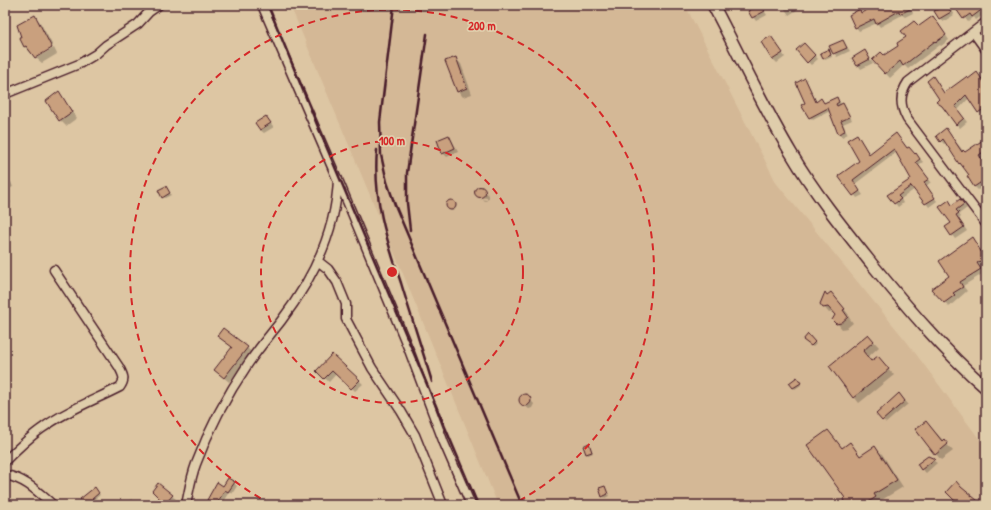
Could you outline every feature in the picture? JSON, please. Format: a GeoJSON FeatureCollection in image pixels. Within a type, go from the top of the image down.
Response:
{"type":"FeatureCollection","features":[{"type":"Feature","properties":{"kind":"main road"},"geometry":{"type":"LineString","coordinates":[[713,5],[775,126],[816,190],[844,230],[902,301],[943,348],[986,388]]}},
{"type":"Feature","properties":{"kind":"street"},"geometry":{"type":"LineString","coordinates":[[5,94],[79,64],[96,54],[106,45],[138,24],[150,8],[159,5]]}},
{"type":"Feature","properties":{"kind":"street"},"geometry":{"type":"LineString","coordinates":[[262,5],[338,181],[338,179],[409,350],[444,443],[471,505]]}},
{"type":"Feature","properties":{"kind":"street"},"geometry":{"type":"LineString","coordinates":[[986,22],[908,82],[902,92],[901,99],[902,110],[907,119],[986,224]]}},
{"type":"Feature","properties":{"kind":"street"},"geometry":{"type":"LineString","coordinates":[[973,32],[986,50]]}},
{"type":"Feature","properties":{"kind":"street"},"geometry":{"type":"LineString","coordinates":[[186,505],[196,465],[219,414],[247,364],[307,284],[319,262],[326,237],[332,224],[338,181]]}},
{"type":"Feature","properties":{"kind":"street"},"geometry":{"type":"LineString","coordinates":[[319,262],[328,269],[337,282],[346,304],[346,319],[372,368],[402,411],[415,435],[443,505]]}},
{"type":"Feature","properties":{"kind":"street"},"geometry":{"type":"LineString","coordinates":[[5,462],[22,444],[44,426],[75,408],[120,387],[124,382],[124,377],[119,367],[54,270]]}},
{"type":"Feature","properties":{"kind":"street"},"geometry":{"type":"LineString","coordinates":[[5,475],[18,478],[27,483],[53,505]]}},
{"type":"Feature","properties":{"kind":"shaded area"},"geometry":{"type":"Polygon","coordinates":[[[290,5],[685,5],[777,184],[907,342],[986,448],[986,505],[498,505],[290,5]]]}},
{"type":"Feature","properties":{"kind":"building"},"geometry":{"type":"Polygon","coordinates":[[[760,5],[765,11],[752,18],[748,11],[760,5]]]}},
{"type":"Feature","properties":{"kind":"building"},"geometry":{"type":"Polygon","coordinates":[[[876,5],[918,5],[900,14],[899,11],[876,24],[874,19],[855,28],[849,15],[860,9],[861,13],[876,5]]]}},
{"type":"Feature","properties":{"kind":"building"},"geometry":{"type":"Polygon","coordinates":[[[936,5],[947,5],[951,12],[939,19],[934,11],[938,9],[936,5]]]}},
{"type":"Feature","properties":{"kind":"building"},"geometry":{"type":"Polygon","coordinates":[[[962,5],[976,5],[980,11],[972,17],[970,14],[963,19],[956,9],[962,5]]]}},
{"type":"Feature","properties":{"kind":"building"},"geometry":{"type":"Polygon","coordinates":[[[35,15],[52,48],[35,58],[26,46],[24,47],[19,37],[21,37],[17,25],[35,15]]]}},
{"type":"Feature","properties":{"kind":"building"},"geometry":{"type":"Polygon","coordinates":[[[933,16],[946,35],[936,42],[935,41],[903,66],[900,61],[885,74],[872,60],[881,52],[884,55],[898,46],[897,43],[906,37],[901,31],[914,21],[919,26],[933,16]]]}},
{"type":"Feature","properties":{"kind":"building"},"geometry":{"type":"Polygon","coordinates":[[[771,36],[783,53],[772,60],[761,42],[771,36]]]}},
{"type":"Feature","properties":{"kind":"building"},"geometry":{"type":"Polygon","coordinates":[[[843,40],[847,48],[833,54],[829,46],[843,40]]]}},
{"type":"Feature","properties":{"kind":"building"},"geometry":{"type":"Polygon","coordinates":[[[804,43],[815,55],[807,63],[796,50],[804,43]]]}},
{"type":"Feature","properties":{"kind":"building"},"geometry":{"type":"Polygon","coordinates":[[[829,49],[831,55],[823,59],[820,53],[829,49]]]}},
{"type":"Feature","properties":{"kind":"building"},"geometry":{"type":"Polygon","coordinates":[[[865,50],[870,59],[857,66],[852,58],[865,50]]]}},
{"type":"Feature","properties":{"kind":"building"},"geometry":{"type":"Polygon","coordinates":[[[456,57],[467,88],[457,92],[445,61],[456,57]]]}},
{"type":"Feature","properties":{"kind":"building"},"geometry":{"type":"Polygon","coordinates":[[[977,72],[986,85],[986,107],[978,113],[966,95],[955,106],[964,118],[956,125],[942,106],[936,102],[939,99],[927,81],[933,76],[944,93],[966,77],[968,79],[977,72]]]}},
{"type":"Feature","properties":{"kind":"building"},"geometry":{"type":"Polygon","coordinates":[[[805,78],[816,102],[821,98],[824,103],[837,97],[839,102],[836,104],[837,106],[843,103],[850,117],[841,121],[845,131],[838,134],[828,108],[809,118],[801,105],[805,103],[796,83],[805,78]]]}},
{"type":"Feature","properties":{"kind":"building"},"geometry":{"type":"Polygon","coordinates":[[[59,91],[72,112],[59,121],[46,101],[59,91]]]}},
{"type":"Feature","properties":{"kind":"building"},"geometry":{"type":"Polygon","coordinates":[[[266,116],[271,123],[260,130],[255,123],[266,116]]]}},
{"type":"Feature","properties":{"kind":"building"},"geometry":{"type":"Polygon","coordinates":[[[946,128],[962,152],[963,150],[965,152],[983,140],[986,145],[986,150],[979,155],[986,165],[986,179],[974,187],[967,176],[969,175],[960,163],[959,164],[943,139],[940,142],[936,136],[946,128]]]}},
{"type":"Feature","properties":{"kind":"building"},"geometry":{"type":"Polygon","coordinates":[[[896,133],[907,148],[909,147],[915,154],[916,153],[920,159],[916,162],[929,179],[924,182],[935,198],[925,204],[911,186],[898,196],[901,199],[894,204],[887,195],[911,179],[894,149],[853,180],[860,191],[853,196],[838,176],[859,161],[847,140],[857,134],[869,154],[896,133]]]}},
{"type":"Feature","properties":{"kind":"building"},"geometry":{"type":"Polygon","coordinates":[[[449,135],[455,148],[442,154],[437,140],[449,135]]]}},
{"type":"Feature","properties":{"kind":"building"},"geometry":{"type":"Polygon","coordinates":[[[166,186],[170,193],[162,198],[158,190],[166,186]]]}},
{"type":"Feature","properties":{"kind":"building"},"geometry":{"type":"Polygon","coordinates":[[[480,186],[484,188],[486,192],[484,196],[480,198],[476,196],[474,192],[476,188],[480,186]]]}},
{"type":"Feature","properties":{"kind":"building"},"geometry":{"type":"Polygon","coordinates":[[[960,199],[964,204],[956,210],[959,213],[956,215],[964,227],[951,236],[945,227],[951,223],[939,207],[949,200],[952,205],[960,199]]]}},
{"type":"Feature","properties":{"kind":"building"},"geometry":{"type":"Polygon","coordinates":[[[449,200],[453,200],[455,201],[455,209],[449,210],[446,207],[446,203],[449,200]]]}},
{"type":"Feature","properties":{"kind":"building"},"geometry":{"type":"Polygon","coordinates":[[[972,237],[985,258],[977,263],[981,269],[960,282],[963,287],[953,293],[955,295],[944,303],[931,289],[949,276],[939,261],[972,237]]]}},
{"type":"Feature","properties":{"kind":"building"},"geometry":{"type":"Polygon","coordinates":[[[825,292],[827,295],[831,292],[845,309],[843,310],[848,317],[841,323],[836,324],[832,320],[835,315],[828,307],[823,308],[820,304],[825,292]]]}},
{"type":"Feature","properties":{"kind":"building"},"geometry":{"type":"Polygon","coordinates":[[[223,328],[248,347],[224,378],[214,370],[232,347],[217,336],[223,328]]]}},
{"type":"Feature","properties":{"kind":"building"},"geometry":{"type":"Polygon","coordinates":[[[808,334],[815,342],[811,346],[803,340],[808,334]]]}},
{"type":"Feature","properties":{"kind":"building"},"geometry":{"type":"Polygon","coordinates":[[[868,334],[874,341],[863,351],[871,361],[878,356],[889,369],[853,398],[829,366],[868,334]]]}},
{"type":"Feature","properties":{"kind":"building"},"geometry":{"type":"Polygon","coordinates":[[[332,354],[360,380],[351,389],[332,371],[324,379],[316,371],[332,354]]]}},
{"type":"Feature","properties":{"kind":"building"},"geometry":{"type":"Polygon","coordinates":[[[797,377],[801,383],[793,388],[789,383],[797,377]]]}},
{"type":"Feature","properties":{"kind":"building"},"geometry":{"type":"Polygon","coordinates":[[[899,393],[905,401],[882,421],[876,414],[899,393]]]}},
{"type":"Feature","properties":{"kind":"building"},"geometry":{"type":"Polygon","coordinates":[[[525,394],[529,396],[531,400],[529,404],[525,406],[521,404],[519,400],[521,396],[525,394]]]}},
{"type":"Feature","properties":{"kind":"building"},"geometry":{"type":"Polygon","coordinates":[[[926,421],[942,441],[944,439],[948,444],[935,455],[915,429],[926,421]]]}},
{"type":"Feature","properties":{"kind":"building"},"geometry":{"type":"Polygon","coordinates":[[[828,430],[842,448],[850,442],[860,456],[875,446],[897,480],[874,494],[876,497],[864,505],[839,505],[845,498],[807,445],[828,430]]]}},
{"type":"Feature","properties":{"kind":"building"},"geometry":{"type":"Polygon","coordinates":[[[589,443],[592,452],[586,454],[583,446],[589,443]]]}},
{"type":"Feature","properties":{"kind":"building"},"geometry":{"type":"Polygon","coordinates":[[[928,456],[935,459],[921,470],[917,464],[928,456]]]}},
{"type":"Feature","properties":{"kind":"building"},"geometry":{"type":"Polygon","coordinates":[[[228,478],[235,482],[228,492],[225,490],[216,505],[207,500],[217,482],[223,486],[228,478]]]}},
{"type":"Feature","properties":{"kind":"building"},"geometry":{"type":"Polygon","coordinates":[[[956,481],[983,505],[960,505],[954,500],[946,492],[956,481]]]}},
{"type":"Feature","properties":{"kind":"building"},"geometry":{"type":"Polygon","coordinates":[[[158,483],[173,495],[165,504],[152,491],[158,483]]]}},
{"type":"Feature","properties":{"kind":"building"},"geometry":{"type":"Polygon","coordinates":[[[605,486],[608,494],[602,497],[599,488],[605,486]]]}},
{"type":"Feature","properties":{"kind":"building"},"geometry":{"type":"Polygon","coordinates":[[[95,487],[99,493],[92,499],[98,505],[86,505],[80,499],[95,487]]]}},
{"type":"Feature","properties":{"kind":"railway"},"geometry":{"type":"LineString","coordinates":[[268,5],[478,505]]}},
{"type":"Feature","properties":{"kind":"railway"},"geometry":{"type":"LineString","coordinates":[[394,5],[380,122],[381,155],[387,182],[395,205],[522,505]]}},
{"type":"Feature","properties":{"kind":"railway"},"geometry":{"type":"LineString","coordinates":[[410,230],[407,203],[407,173],[427,34]]}},
{"type":"Feature","properties":{"kind":"railway"},"geometry":{"type":"LineString","coordinates":[[377,150],[377,185],[382,218],[390,250],[432,382]]}}]}
